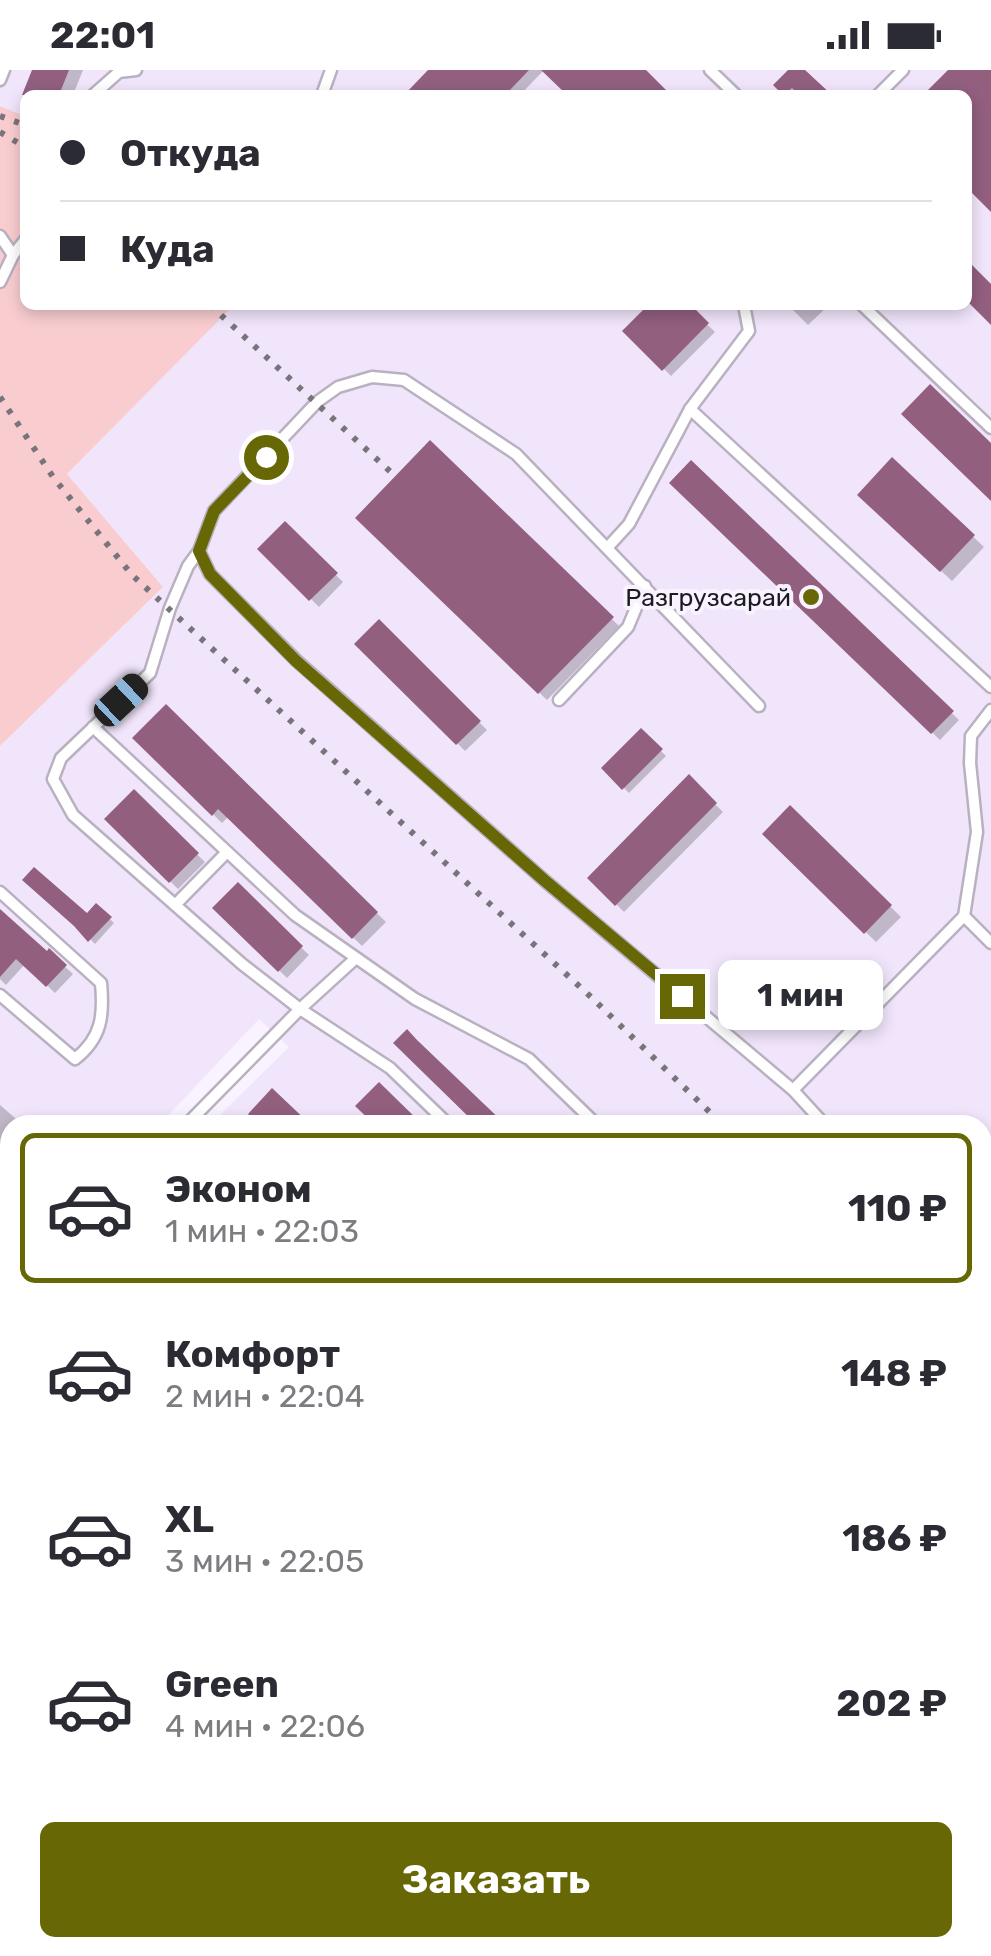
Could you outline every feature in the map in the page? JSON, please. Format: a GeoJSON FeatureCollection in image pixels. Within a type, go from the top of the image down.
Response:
{"type":"FeatureCollection","features":[{"type":"Feature","properties":{"kind":"lane"},"geometry":{"type":"LineString","coordinates":[[0,80],[4,70]]}},
{"type":"Feature","properties":{"kind":"lane"},"geometry":{"type":"LineString","coordinates":[[99,90],[119,72],[136,70]]}},
{"type":"Feature","properties":{"kind":"lane"},"geometry":{"type":"LineString","coordinates":[[710,70],[731,90]]}},
{"type":"Feature","properties":{"kind":"lane"},"geometry":{"type":"LineString","coordinates":[[883,90],[903,70]]}},
{"type":"Feature","properties":{"kind":"lane"},"geometry":{"type":"LineString","coordinates":[[0,236],[13,255]]}},
{"type":"Feature","properties":{"kind":"lane"},"geometry":{"type":"LineString","coordinates":[[0,282],[20,246]]}},
{"type":"Feature","properties":{"kind":"lane"},"geometry":{"type":"LineString","coordinates":[[608,547],[628,524],[690,409],[749,330],[745,310]]}},
{"type":"Feature","properties":{"kind":"lane"},"geometry":{"type":"LineString","coordinates":[[867,310],[991,428]]}},
{"type":"Feature","properties":{"kind":"lane"},"geometry":{"type":"LineString","coordinates":[[439,1115],[390,1068],[300,1009],[242,964],[72,816],[53,779],[62,758],[150,673],[170,608],[214,511],[317,402],[338,386],[372,377],[404,380],[516,454],[759,706]]}},
{"type":"Feature","properties":{"kind":"lane"},"geometry":{"type":"LineString","coordinates":[[690,409],[991,688]]}},
{"type":"Feature","properties":{"kind":"lane"},"geometry":{"type":"LineString","coordinates":[[199,551],[210,574],[296,661],[544,880],[793,1090],[815,1115]]}},
{"type":"Feature","properties":{"kind":"lane"},"geometry":{"type":"LineString","coordinates":[[559,700],[628,627],[645,586]]}},
{"type":"Feature","properties":{"kind":"lane"},"geometry":{"type":"LineString","coordinates":[[793,1090],[964,916],[977,832],[971,736],[991,710]]}},
{"type":"Feature","properties":{"kind":"lane"},"geometry":{"type":"LineString","coordinates":[[92,727],[295,916],[414,999],[528,1059],[587,1115]]}},
{"type":"Feature","properties":{"kind":"lane"},"geometry":{"type":"LineString","coordinates":[[175,905],[227,852]]}},
{"type":"Feature","properties":{"kind":"lane"},"geometry":{"type":"LineString","coordinates":[[0,892],[102,984],[104,1015],[88,1049],[75,1059],[0,995]]}},
{"type":"Feature","properties":{"kind":"lane"},"geometry":{"type":"LineString","coordinates":[[964,916],[991,943]]}},
{"type":"Feature","properties":{"kind":"lane"},"geometry":{"type":"LineString","coordinates":[[196,1115],[356,958]]}},
{"type":"Feature","properties":{"kind":"shaded area"},"geometry":{"type":"Polygon","coordinates":[[[0,70],[991,70],[991,1115],[220,1115],[289,1047],[259,1019],[168,1115],[0,1115],[0,746],[163,587],[67,474],[229,310],[972,310],[972,90],[20,90],[20,114],[0,106],[0,70]]]}},
{"type":"Feature","properties":{"kind":"shaded area"},"geometry":{"type":"Polygon","coordinates":[[[0,106],[20,114],[20,310],[229,310],[67,474],[163,587],[0,746],[0,106]]]}},
{"type":"Feature","properties":{"kind":"building"},"geometry":{"type":"Polygon","coordinates":[[[32,70],[69,70],[61,90],[24,90],[32,70]]]}},
{"type":"Feature","properties":{"kind":"building"},"geometry":{"type":"Polygon","coordinates":[[[428,70],[529,70],[510,90],[409,90],[428,70]]]}},
{"type":"Feature","properties":{"kind":"building"},"geometry":{"type":"Polygon","coordinates":[[[541,70],[646,70],[666,90],[562,90],[541,70]]]}},
{"type":"Feature","properties":{"kind":"building"},"geometry":{"type":"Polygon","coordinates":[[[788,70],[805,70],[827,90],[778,90],[773,85],[788,70]]]}},
{"type":"Feature","properties":{"kind":"building"},"geometry":{"type":"Polygon","coordinates":[[[948,70],[991,70],[991,212],[972,193],[972,90],[928,90],[948,70]]]}},
{"type":"Feature","properties":{"kind":"building"},"geometry":{"type":"Polygon","coordinates":[[[972,265],[991,284],[991,325],[972,306],[972,265]]]}},
{"type":"Feature","properties":{"kind":"building"},"geometry":{"type":"Polygon","coordinates":[[[643,310],[696,310],[709,323],[662,371],[622,331],[643,310]]]}},
{"type":"Feature","properties":{"kind":"building"},"geometry":{"type":"Polygon","coordinates":[[[930,384],[991,443],[991,501],[901,414],[930,384]]]}},
{"type":"Feature","properties":{"kind":"building"},"geometry":{"type":"Polygon","coordinates":[[[430,440],[614,617],[538,694],[355,518],[430,440]]]}},
{"type":"Feature","properties":{"kind":"building"},"geometry":{"type":"Polygon","coordinates":[[[892,457],[975,535],[940,572],[857,495],[892,457]]]}},
{"type":"Feature","properties":{"kind":"building","name":"Разгрузсарай"},"geometry":{"type":"Polygon","coordinates":[[[691,460],[954,711],[931,734],[669,483],[691,460]]]}},
{"type":"Feature","properties":{"kind":"building"},"geometry":{"type":"Polygon","coordinates":[[[285,521],[338,573],[309,601],[257,549],[285,521]]]}},
{"type":"Feature","properties":{"kind":"building"},"geometry":{"type":"Polygon","coordinates":[[[379,619],[481,721],[456,745],[354,644],[379,619]]]}},
{"type":"Feature","properties":{"kind":"building"},"geometry":{"type":"Polygon","coordinates":[[[166,704],[378,912],[352,939],[218,809],[212,816],[132,738],[166,704]]]}},
{"type":"Feature","properties":{"kind":"building"},"geometry":{"type":"Polygon","coordinates":[[[641,728],[663,749],[622,790],[601,768],[641,728]]]}},
{"type":"Feature","properties":{"kind":"building"},"geometry":{"type":"Polygon","coordinates":[[[689,774],[717,803],[615,906],[587,878],[689,774]]]}},
{"type":"Feature","properties":{"kind":"building"},"geometry":{"type":"Polygon","coordinates":[[[134,789],[199,853],[169,883],[104,819],[134,789]]]}},
{"type":"Feature","properties":{"kind":"building"},"geometry":{"type":"Polygon","coordinates":[[[790,805],[892,905],[864,934],[762,834],[790,805]]]}},
{"type":"Feature","properties":{"kind":"building"},"geometry":{"type":"Polygon","coordinates":[[[34,867],[87,913],[96,903],[112,917],[88,942],[22,880],[34,867]]]}},
{"type":"Feature","properties":{"kind":"building"},"geometry":{"type":"Polygon","coordinates":[[[238,882],[303,946],[278,972],[212,908],[238,882]]]}},
{"type":"Feature","properties":{"kind":"building"},"geometry":{"type":"Polygon","coordinates":[[[0,909],[67,965],[46,987],[16,959],[0,977],[0,909]]]}},
{"type":"Feature","properties":{"kind":"building"},"geometry":{"type":"Polygon","coordinates":[[[407,1029],[496,1115],[467,1115],[393,1043],[407,1029]]]}},
{"type":"Feature","properties":{"kind":"building"},"geometry":{"type":"Polygon","coordinates":[[[379,1082],[413,1115],[364,1115],[355,1106],[379,1082]]]}},
{"type":"Feature","properties":{"kind":"building"},"geometry":{"type":"Polygon","coordinates":[[[272,1088],[300,1115],[249,1115],[272,1088]]]}},
{"type":"Feature","properties":{"kind":"railway"},"geometry":{"type":"LineString","coordinates":[[0,116],[20,123]]}},
{"type":"Feature","properties":{"kind":"railway"},"geometry":{"type":"LineString","coordinates":[[0,132],[20,144]]}},
{"type":"Feature","properties":{"kind":"railway"},"geometry":{"type":"LineString","coordinates":[[215,310],[395,476]]}},
{"type":"Feature","properties":{"kind":"railway"},"geometry":{"type":"LineString","coordinates":[[0,397],[53,477],[132,575],[591,997],[713,1115]]}},
{"type":"Feature","properties":{"kind":"place","name":"Разгрузсарай"},"geometry":{"type":"Point","coordinates":[811,597]}},
{"type":"Feature","properties":{"kind":"route"},"geometry":{"type":"LineString","coordinates":[[266,457],[214,511],[199,551],[210,574],[296,661],[682,996]]}}]}
